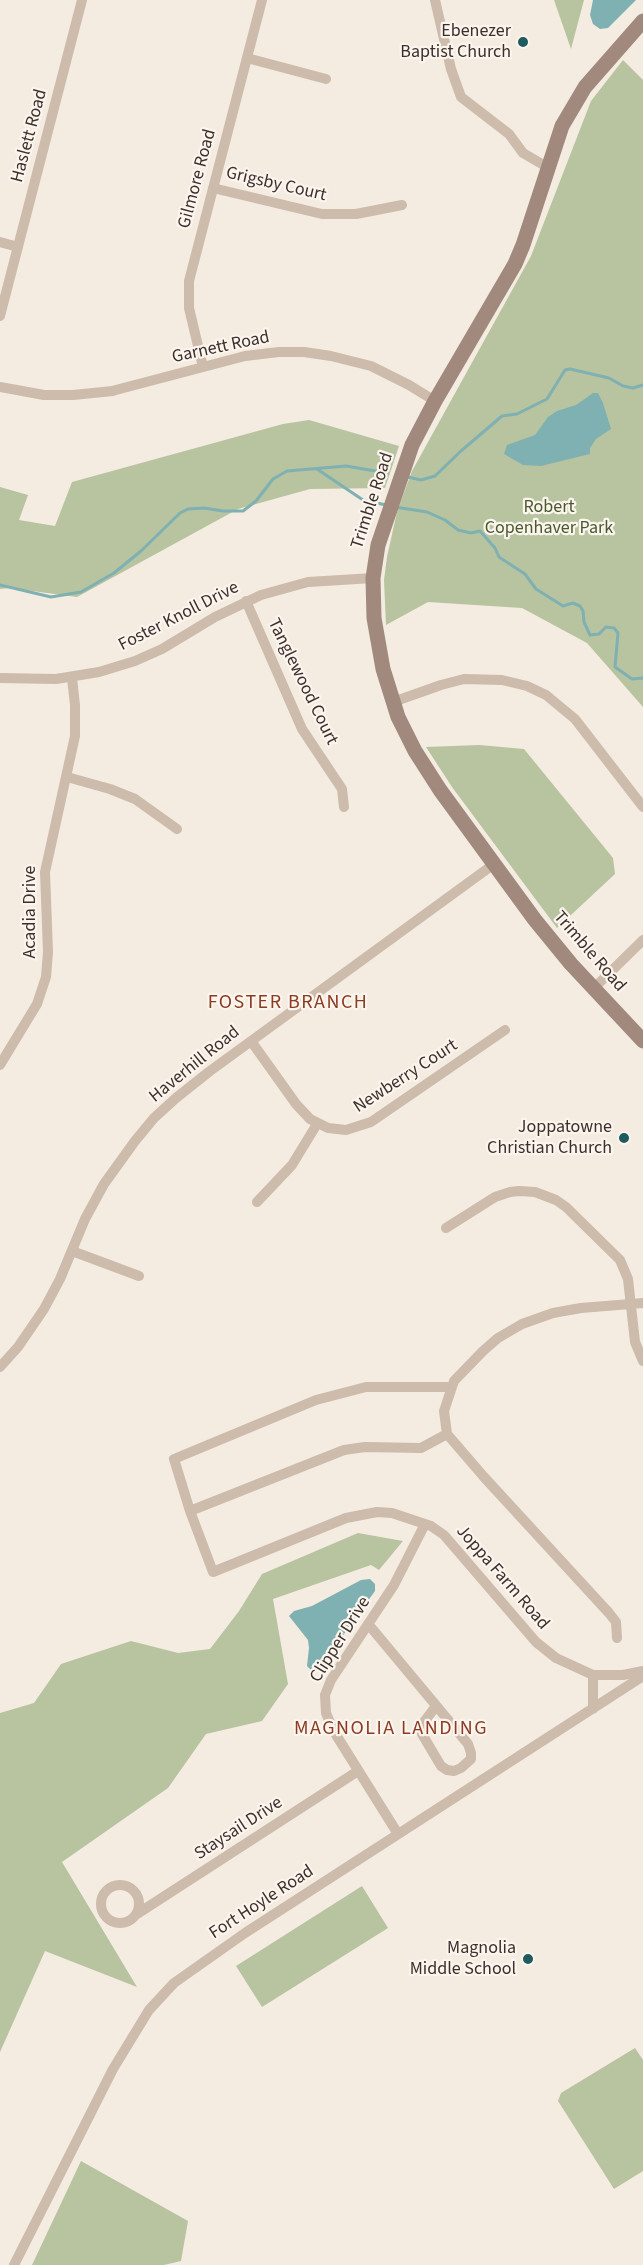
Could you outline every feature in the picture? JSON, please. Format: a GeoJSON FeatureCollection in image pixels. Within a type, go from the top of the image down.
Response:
{"type":"FeatureCollection","features":[{"type":"Feature","properties":{"kind":"street","name":"Haslett Road"},"geometry":{"type":"LineString","coordinates":[[0,316],[82,0]]}},
{"type":"Feature","properties":{"kind":"street","name":"Gilmore Road"},"geometry":{"type":"LineString","coordinates":[[203,367],[191,321],[188,294],[193,264],[262,0]]}},
{"type":"Feature","properties":{"kind":"street"},"geometry":{"type":"LineString","coordinates":[[435,0],[451,69],[461,97],[508,134],[523,153],[547,167]]}},
{"type":"Feature","properties":{"kind":"street","name":"Trimble Road"},"geometry":{"type":"LineString","coordinates":[[643,21],[585,87],[562,126],[547,167],[535,211],[515,264],[435,401],[407,458],[378,545],[373,578],[377,645],[393,702],[407,736],[427,771],[535,920],[593,989],[643,1041]]}},
{"type":"Feature","properties":{"kind":"street"},"geometry":{"type":"LineString","coordinates":[[247,58],[326,79]]}},
{"type":"Feature","properties":{"kind":"street","name":"Grigsby Court"},"geometry":{"type":"LineString","coordinates":[[213,188],[322,214],[356,214],[402,204]]}},
{"type":"Feature","properties":{"kind":"street"},"geometry":{"type":"LineString","coordinates":[[0,242],[18,247]]}},
{"type":"Feature","properties":{"kind":"street","name":"Garnett Road"},"geometry":{"type":"LineString","coordinates":[[0,387],[44,395],[112,391],[268,353],[304,352],[331,356],[380,370],[435,401]]}},
{"type":"Feature","properties":{"kind":"street","name":"Foster Knoll Drive"},"geometry":{"type":"LineString","coordinates":[[0,678],[30,680],[72,678],[118,667],[148,656],[246,601],[308,582],[373,578]]}},
{"type":"Feature","properties":{"kind":"street","name":"Tanglewood Court"},"geometry":{"type":"LineString","coordinates":[[246,601],[302,729],[342,789],[344,807]]}},
{"type":"Feature","properties":{"kind":"street","name":"Acadia Drive"},"geometry":{"type":"LineString","coordinates":[[0,1065],[38,1005],[44,986],[48,952],[45,872],[75,736],[72,678]]}},
{"type":"Feature","properties":{"kind":"street"},"geometry":{"type":"LineString","coordinates":[[393,702],[464,679],[502,680],[527,686],[546,695],[574,719],[643,807]]}},
{"type":"Feature","properties":{"kind":"street"},"geometry":{"type":"LineString","coordinates":[[67,777],[110,789],[135,799],[177,829]]}},
{"type":"Feature","properties":{"kind":"street","name":"Haverhill Road"},"geometry":{"type":"LineString","coordinates":[[0,1367],[40,1317],[85,1219],[104,1184],[135,1141],[176,1098],[494,864]]}},
{"type":"Feature","properties":{"kind":"street"},"geometry":{"type":"LineString","coordinates":[[593,989],[643,940]]}},
{"type":"Feature","properties":{"kind":"street","name":"Newberry Court"},"geometry":{"type":"LineString","coordinates":[[317,1124],[346,1130],[362,1126],[505,1030]]}},
{"type":"Feature","properties":{"kind":"street"},"geometry":{"type":"LineString","coordinates":[[251,1041],[296,1104],[317,1124],[292,1165],[257,1202]]}},
{"type":"Feature","properties":{"kind":"street"},"geometry":{"type":"LineString","coordinates":[[446,1228],[495,1197],[510,1192],[535,1192],[556,1200],[615,1253],[628,1279],[633,1334],[643,1361]]}},
{"type":"Feature","properties":{"kind":"street"},"geometry":{"type":"LineString","coordinates":[[72,1251],[138,1276]]}},
{"type":"Feature","properties":{"kind":"street"},"geometry":{"type":"LineString","coordinates":[[617,1638],[616,1622],[609,1613],[447,1434],[444,1411],[451,1387],[461,1372],[498,1338],[522,1324],[570,1310],[643,1303]]}},
{"type":"Feature","properties":{"kind":"street"},"geometry":{"type":"LineString","coordinates":[[447,1434],[422,1448],[365,1447],[344,1450],[190,1511],[174,1459],[316,1401],[366,1388],[451,1387]]}},
{"type":"Feature","properties":{"kind":"street","name":"Joppa Farm Road"},"geometry":{"type":"LineString","coordinates":[[190,1511],[213,1572],[359,1514],[393,1513],[425,1524],[444,1535],[536,1642],[556,1658],[593,1675],[623,1675],[643,1671]]}},
{"type":"Feature","properties":{"kind":"street","name":"Clipper Drive"},"geometry":{"type":"LineString","coordinates":[[398,1834],[329,1723],[325,1695],[331,1680],[394,1585],[425,1524]]}},
{"type":"Feature","properties":{"kind":"street"},"geometry":{"type":"LineString","coordinates":[[369,1625],[468,1744],[471,1759],[454,1771],[441,1766],[422,1734],[422,1726],[436,1706]]}},
{"type":"Feature","properties":{"kind":"street"},"geometry":{"type":"LineString","coordinates":[[593,1675],[593,1709]]}},
{"type":"Feature","properties":{"kind":"street","name":"Fort Hoyle Road"},"geometry":{"type":"LineString","coordinates":[[14,2265],[113,2069],[141,2021],[159,1997],[174,1983],[245,1934],[643,1676]]}},
{"type":"Feature","properties":{"kind":"street","name":"Staysail Drive"},"geometry":{"type":"LineString","coordinates":[[137,1914],[358,1771]]}},
{"type":"Feature","properties":{"kind":"green space"},"geometry":{"type":"Polygon","coordinates":[[[554,0],[584,0],[571,49],[554,0]]]}},
{"type":"Feature","properties":{"kind":"green space","name":"Robert Copenhaver Park"},"geometry":{"type":"Polygon","coordinates":[[[623,60],[643,80],[643,707],[587,643],[522,608],[428,602],[386,625],[384,580],[397,512],[412,471],[531,256],[591,101],[623,60]]]}},
{"type":"Feature","properties":{"kind":"green space"},"geometry":{"type":"Polygon","coordinates":[[[309,420],[399,446],[385,488],[310,489],[238,509],[77,597],[10,588],[0,589],[0,487],[28,495],[19,520],[55,526],[72,482],[283,424],[309,420]]]}},
{"type":"Feature","properties":{"kind":"green space"},"geometry":{"type":"Polygon","coordinates":[[[479,745],[524,749],[613,858],[615,874],[557,928],[452,787],[426,747],[479,745]]]}},
{"type":"Feature","properties":{"kind":"green space"},"geometry":{"type":"Polygon","coordinates":[[[358,1533],[403,1541],[379,1570],[371,1565],[273,1599],[288,1684],[262,1721],[206,1734],[168,1788],[62,1862],[137,1987],[45,1951],[0,2052],[0,1713],[34,1703],[61,1664],[131,1641],[178,1653],[210,1649],[239,1611],[262,1574],[358,1533]]]}},
{"type":"Feature","properties":{"kind":"green space"},"geometry":{"type":"Polygon","coordinates":[[[362,1886],[388,1928],[262,2007],[236,1966],[362,1886]]]}},
{"type":"Feature","properties":{"kind":"green space"},"geometry":{"type":"Polygon","coordinates":[[[635,2048],[643,2060],[643,2171],[614,2189],[558,2101],[561,2093],[635,2048]]]}},
{"type":"Feature","properties":{"kind":"green space"},"geometry":{"type":"Polygon","coordinates":[[[81,2161],[188,2221],[181,2261],[164,2265],[32,2265],[81,2161]]]}},
{"type":"Feature","properties":{"kind":"water"},"geometry":{"type":"Polygon","coordinates":[[[593,0],[636,0],[608,28],[600,29],[593,24],[590,15],[593,0]]]}},
{"type":"Feature","properties":{"kind":"water"},"geometry":{"type":"Polygon","coordinates":[[[593,393],[598,393],[603,403],[611,429],[596,439],[590,448],[590,454],[541,466],[523,465],[504,454],[507,445],[535,435],[548,417],[557,411],[576,405],[593,393]]]}},
{"type":"Feature","properties":{"kind":"water"},"geometry":{"type":"Polygon","coordinates":[[[370,1579],[375,1584],[375,1591],[318,1670],[312,1671],[307,1666],[308,1640],[289,1616],[294,1611],[312,1606],[361,1580],[370,1579]]]}},
{"type":"Feature","properties":{"kind":"waterway","name":"FOSTER BRANCH"},"geometry":{"type":"LineString","coordinates":[[408,477],[421,480],[435,476],[502,416],[517,414],[547,399],[565,370],[570,369],[609,378],[623,386],[633,388],[643,385]]}},
{"type":"Feature","properties":{"kind":"waterway","name":"FOSTER BRANCH"},"geometry":{"type":"LineString","coordinates":[[0,585],[51,597],[81,592],[114,573],[141,551],[180,513],[188,509],[204,508],[243,511],[256,501],[273,479],[287,471],[346,466],[387,473]]}},
{"type":"Feature","properties":{"kind":"waterway"},"geometry":{"type":"LineString","coordinates":[[317,469],[363,500],[386,505]]}},
{"type":"Feature","properties":{"kind":"waterway"},"geometry":{"type":"LineString","coordinates":[[395,507],[427,512],[445,520],[458,530],[471,533],[480,531],[495,548],[499,557],[525,574],[536,589],[563,606],[573,603],[580,606],[590,635],[599,634],[606,627],[614,628],[618,633],[615,667],[632,679],[643,678]]}},
{"type":"Feature","properties":{"kind":"place","name":"Ebenezer Baptist Church"},"geometry":{"type":"Point","coordinates":[523,42]}},
{"type":"Feature","properties":{"kind":"place","name":"Joppatowne Christian Church"},"geometry":{"type":"Point","coordinates":[624,1138]}},
{"type":"Feature","properties":{"kind":"place","name":"Magnolia Middle School"},"geometry":{"type":"Point","coordinates":[528,1959]}},
{"type":"Feature","properties":{"kind":"district","name":"FOSTER BRANCH"},"geometry":{"type":"Point","coordinates":[288,1004]}},
{"type":"Feature","properties":{"kind":"district","name":"MAGNOLIA LANDING"},"geometry":{"type":"Point","coordinates":[391,1730]}}]}
